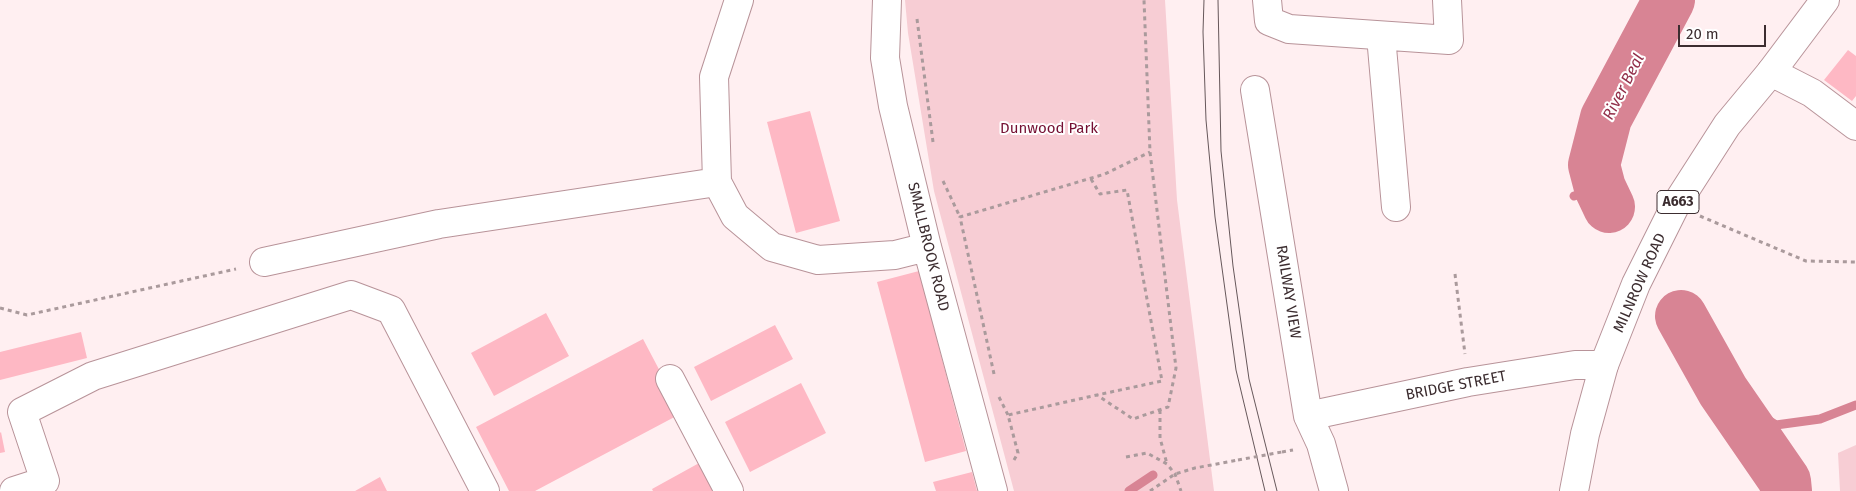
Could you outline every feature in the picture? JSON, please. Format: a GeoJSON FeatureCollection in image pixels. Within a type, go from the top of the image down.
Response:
{"type":"FeatureCollection","features":[{"type":"Feature","properties":{"kind":"street"},"geometry":{"type":"LineString","coordinates":[[739,0],[714,77],[717,182],[735,216],[772,247],[818,260],[895,255],[927,247]]}},
{"type":"Feature","properties":{"kind":"street","name":"SMALLBROOK ROAD"},"geometry":{"type":"LineString","coordinates":[[887,0],[885,58],[893,106],[927,247],[993,491]]}},
{"type":"Feature","properties":{"kind":"street"},"geometry":{"type":"LineString","coordinates":[[1267,0],[1269,20],[1290,29],[1449,40],[1447,0]]}},
{"type":"Feature","properties":{"kind":"street","name":"MILNROW ROAD"},"geometry":{"type":"LineString","coordinates":[[1574,491],[1585,434],[1604,365],[1636,284],[1675,206],[1727,125],[1771,72],[1825,0]]}},
{"type":"Feature","properties":{"kind":"street"},"geometry":{"type":"LineString","coordinates":[[1381,36],[1396,207]]}},
{"type":"Feature","properties":{"kind":"street"},"geometry":{"type":"LineString","coordinates":[[1771,72],[1812,93],[1856,126]]}},
{"type":"Feature","properties":{"kind":"street","name":"RAILWAY VIEW"},"geometry":{"type":"LineString","coordinates":[[1255,90],[1308,416],[1321,444],[1334,491]]}},
{"type":"Feature","properties":{"kind":"street"},"geometry":{"type":"LineString","coordinates":[[264,262],[439,224],[717,182]]}},
{"type":"Feature","properties":{"kind":"street"},"geometry":{"type":"LineString","coordinates":[[14,491],[45,480],[22,412],[92,376],[351,296],[391,310],[485,491]]}},
{"type":"Feature","properties":{"kind":"street","name":"BRIDGE STREET"},"geometry":{"type":"LineString","coordinates":[[1308,416],[1468,382],[1575,366],[1604,365]]}},
{"type":"Feature","properties":{"kind":"street"},"geometry":{"type":"LineString","coordinates":[[670,379],[729,491]]}},
{"type":"Feature","properties":{"kind":"path"},"geometry":{"type":"LineString","coordinates":[[1097,395],[1133,419],[1160,410],[1168,407],[1176,368],[1150,152],[1144,0]]}},
{"type":"Feature","properties":{"kind":"path"},"geometry":{"type":"LineString","coordinates":[[916,10],[935,150]]}},
{"type":"Feature","properties":{"kind":"path"},"geometry":{"type":"LineString","coordinates":[[960,217],[1105,174],[1150,152]]}},
{"type":"Feature","properties":{"kind":"path"},"geometry":{"type":"LineString","coordinates":[[941,177],[960,217],[994,376]]}},
{"type":"Feature","properties":{"kind":"path"},"geometry":{"type":"LineString","coordinates":[[1008,415],[1162,381],[1127,190],[1100,194],[1091,178]]}},
{"type":"Feature","properties":{"kind":"path"},"geometry":{"type":"LineString","coordinates":[[1675,206],[1806,260],[1856,262]]}},
{"type":"Feature","properties":{"kind":"path"},"geometry":{"type":"LineString","coordinates":[[0,308],[27,315],[264,262]]}},
{"type":"Feature","properties":{"kind":"path"},"geometry":{"type":"LineString","coordinates":[[1455,274],[1468,382]]}},
{"type":"Feature","properties":{"kind":"path"},"geometry":{"type":"LineString","coordinates":[[998,394],[1008,415],[1018,453],[1014,461]]}},
{"type":"Feature","properties":{"kind":"path"},"geometry":{"type":"LineString","coordinates":[[1160,410],[1160,438],[1167,464],[1174,474],[1181,491]]}},
{"type":"Feature","properties":{"kind":"path"},"geometry":{"type":"LineString","coordinates":[[1150,491],[1174,474],[1195,468],[1282,452]]}},
{"type":"Feature","properties":{"kind":"path"},"geometry":{"type":"LineString","coordinates":[[1126,457],[1147,453],[1167,464]]}},
{"type":"Feature","properties":{"kind":"green space","name":"Dunwood Park"},"geometry":{"type":"Polygon","coordinates":[[[905,0],[1165,0],[1177,200],[1214,491],[1014,491],[934,191],[908,33],[905,0]]]}},
{"type":"Feature","properties":{"kind":"green space"},"geometry":{"type":"Polygon","coordinates":[[[1856,445],[1856,491],[1840,491],[1838,453],[1856,445]]]}},
{"type":"Feature","properties":{"kind":"building"},"geometry":{"type":"Polygon","coordinates":[[[1848,50],[1856,56],[1856,96],[1852,101],[1824,80],[1848,50]]]}},
{"type":"Feature","properties":{"kind":"building"},"geometry":{"type":"Polygon","coordinates":[[[810,111],[840,221],[796,233],[767,122],[810,111]]]}},
{"type":"Feature","properties":{"kind":"building"},"geometry":{"type":"Polygon","coordinates":[[[919,271],[966,451],[925,462],[877,282],[919,271]]]}},
{"type":"Feature","properties":{"kind":"building"},"geometry":{"type":"Polygon","coordinates":[[[546,313],[569,356],[494,396],[471,353],[546,313]]]}},
{"type":"Feature","properties":{"kind":"building"},"geometry":{"type":"Polygon","coordinates":[[[775,325],[793,359],[711,401],[694,367],[775,325]]]}},
{"type":"Feature","properties":{"kind":"building"},"geometry":{"type":"Polygon","coordinates":[[[81,332],[87,358],[0,380],[0,352],[81,332]]]}},
{"type":"Feature","properties":{"kind":"building"},"geometry":{"type":"Polygon","coordinates":[[[643,339],[682,413],[535,491],[509,491],[476,427],[643,339]]]}},
{"type":"Feature","properties":{"kind":"building"},"geometry":{"type":"Polygon","coordinates":[[[801,383],[826,433],[750,472],[725,422],[801,383]]]}},
{"type":"Feature","properties":{"kind":"building"},"geometry":{"type":"Polygon","coordinates":[[[0,433],[5,452],[0,453],[0,433]]]}},
{"type":"Feature","properties":{"kind":"building"},"geometry":{"type":"Polygon","coordinates":[[[701,462],[717,491],[653,491],[652,489],[701,462]]]}},
{"type":"Feature","properties":{"kind":"building"},"geometry":{"type":"Polygon","coordinates":[[[972,472],[977,491],[936,491],[933,482],[972,472]]]}},
{"type":"Feature","properties":{"kind":"building"},"geometry":{"type":"Polygon","coordinates":[[[380,477],[387,491],[355,491],[380,477]]]}},
{"type":"Feature","properties":{"kind":"waterway","name":"River Beal"},"geometry":{"type":"LineString","coordinates":[[1609,207],[1600,188],[1594,165],[1606,118],[1669,0]]}},
{"type":"Feature","properties":{"kind":"waterway"},"geometry":{"type":"LineString","coordinates":[[1574,196],[1600,188]]}},
{"type":"Feature","properties":{"kind":"waterway","name":"River Beal"},"geometry":{"type":"LineString","coordinates":[[1681,316],[1723,391],[1785,481],[1786,491]]}},
{"type":"Feature","properties":{"kind":"waterway"},"geometry":{"type":"LineString","coordinates":[[1723,391],[1776,425],[1820,419],[1856,405]]}},
{"type":"Feature","properties":{"kind":"waterway"},"geometry":{"type":"LineString","coordinates":[[1129,491],[1153,475]]}},
{"type":"Feature","properties":{"kind":"tram line"},"geometry":{"type":"LineString","coordinates":[[1204,0],[1203,32],[1206,120],[1215,217],[1236,370],[1265,491]]}},
{"type":"Feature","properties":{"kind":"tram line"},"geometry":{"type":"LineString","coordinates":[[1218,0],[1221,151],[1233,266],[1249,379],[1277,491]]}}]}
